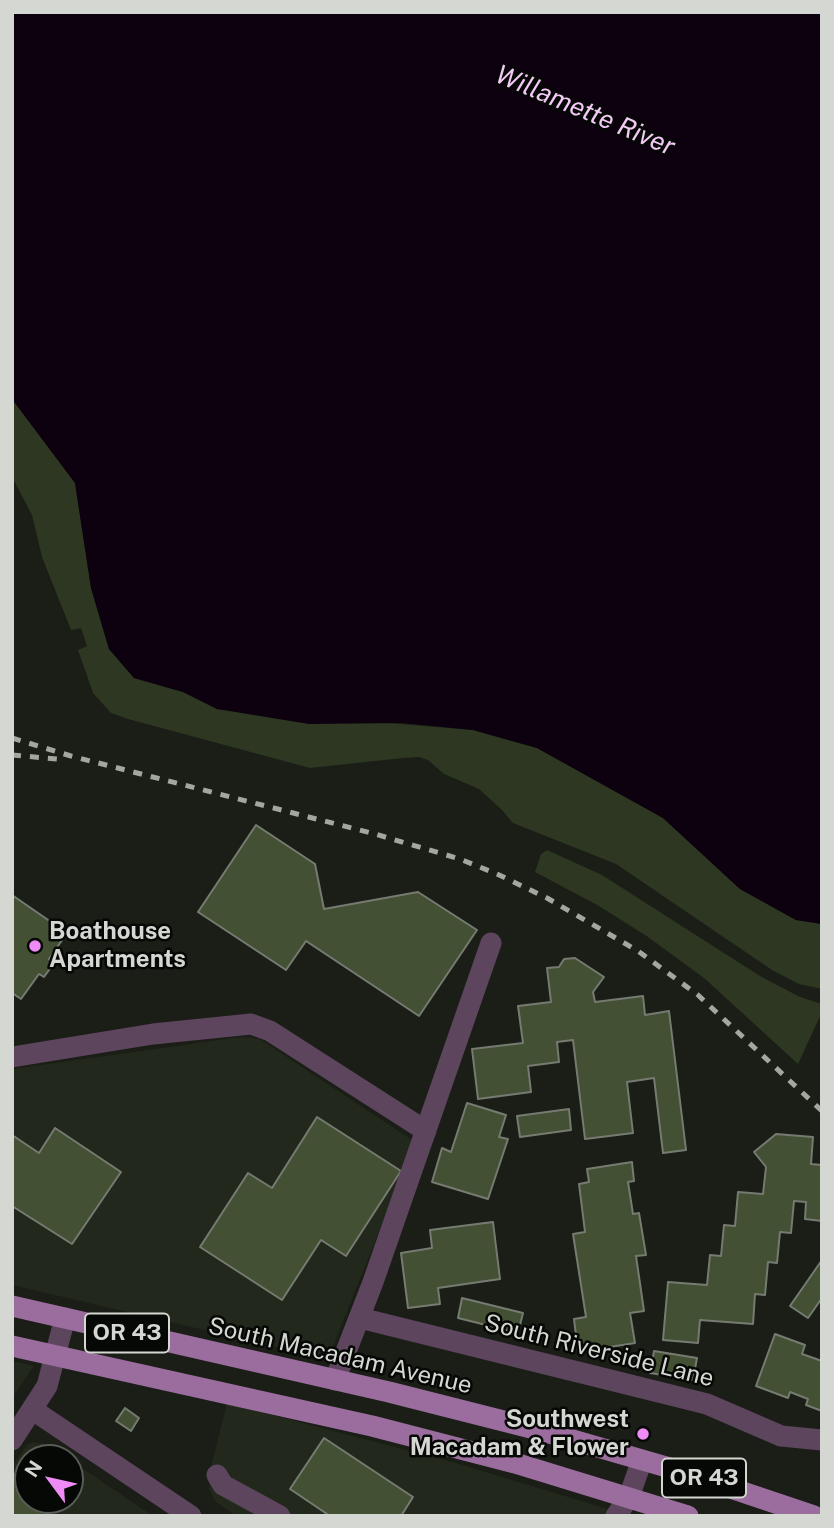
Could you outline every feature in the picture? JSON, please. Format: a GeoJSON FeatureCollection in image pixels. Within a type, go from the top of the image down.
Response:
{"type":"FeatureCollection","features":[{"type":"Feature","properties":{"kind":"main road","name":"South Macadam Avenue"},"geometry":{"type":"LineString","coordinates":[[12,1306],[535,1429],[642,1460],[814,1516]]}},
{"type":"Feature","properties":{"kind":"main road","name":"OR 43"},"geometry":{"type":"LineString","coordinates":[[12,1346],[372,1426],[515,1463],[688,1516]]}},
{"type":"Feature","properties":{"kind":"street"},"geometry":{"type":"LineString","coordinates":[[335,1380],[360,1318],[491,943]]}},
{"type":"Feature","properties":{"kind":"street"},"geometry":{"type":"LineString","coordinates":[[12,1057],[153,1034],[251,1024],[270,1031],[426,1131]]}},
{"type":"Feature","properties":{"kind":"street"},"geometry":{"type":"LineString","coordinates":[[12,1440],[33,1410],[50,1376],[65,1318]]}},
{"type":"Feature","properties":{"kind":"street","name":"South Riverside Lane"},"geometry":{"type":"LineString","coordinates":[[360,1318],[707,1404],[781,1436],[822,1440]]}},
{"type":"Feature","properties":{"kind":"street"},"geometry":{"type":"LineString","coordinates":[[33,1410],[191,1516]]}},
{"type":"Feature","properties":{"kind":"street"},"geometry":{"type":"LineString","coordinates":[[616,1516],[629,1497],[642,1460]]}},
{"type":"Feature","properties":{"kind":"street"},"geometry":{"type":"LineString","coordinates":[[217,1475],[223,1485],[280,1516]]}},
{"type":"Feature","properties":{"kind":"shaded area"},"geometry":{"type":"Polygon","coordinates":[[[12,399],[75,483],[91,588],[109,649],[134,678],[183,692],[217,709],[473,730],[537,748],[663,818],[740,889],[796,920],[822,924],[822,989],[799,984],[772,970],[616,864],[513,823],[479,789],[444,774],[428,760],[419,757],[403,758],[310,768],[111,713],[93,693],[78,650],[87,646],[81,628],[71,630],[42,557],[32,515],[12,477],[12,399]]]}},
{"type":"Feature","properties":{"kind":"shaded area"},"geometry":{"type":"Polygon","coordinates":[[[547,850],[602,875],[760,976],[800,997],[822,1004],[822,1012],[798,1064],[704,978],[648,937],[599,906],[535,872],[541,854],[547,850]]]}},
{"type":"Feature","properties":{"kind":"shaded area"},"geometry":{"type":"Polygon","coordinates":[[[241,1037],[260,1039],[415,1142],[328,1359],[12,1285],[12,1069],[241,1037]]]}},
{"type":"Feature","properties":{"kind":"shaded area"},"geometry":{"type":"Polygon","coordinates":[[[12,1361],[34,1366],[12,1398],[12,1361]]]}},
{"type":"Feature","properties":{"kind":"shaded area"},"geometry":{"type":"Polygon","coordinates":[[[227,1403],[456,1463],[631,1516],[236,1516],[215,1501],[209,1489],[212,1463],[227,1403]]]}},
{"type":"Feature","properties":{"kind":"shaded area"},"geometry":{"type":"Polygon","coordinates":[[[14,1463],[14,1514],[84,1514],[84,1469],[153,1516],[12,1516],[14,1463]]]}},
{"type":"Feature","properties":{"kind":"water","name":"Willamette River"},"geometry":{"type":"Polygon","coordinates":[[[12,12],[822,12],[822,924],[796,920],[740,889],[663,818],[537,748],[473,730],[402,723],[309,724],[217,709],[183,692],[134,678],[109,649],[91,588],[75,483],[12,399],[12,12]]]}},
{"type":"Feature","properties":{"kind":"building"},"geometry":{"type":"Polygon","coordinates":[[[256,825],[315,864],[324,909],[418,892],[477,930],[419,1016],[306,941],[286,970],[198,912],[256,825]]]}},
{"type":"Feature","properties":{"kind":"building","name":"Boathouse Apartments"},"geometry":{"type":"Polygon","coordinates":[[[12,895],[67,933],[49,959],[54,963],[44,977],[39,974],[21,999],[12,993],[12,895]]]}},
{"type":"Feature","properties":{"kind":"building"},"geometry":{"type":"Polygon","coordinates":[[[575,958],[604,977],[593,992],[595,1002],[643,996],[645,1015],[669,1011],[686,1150],[663,1153],[654,1078],[627,1082],[633,1133],[585,1139],[573,1040],[557,1042],[559,1062],[528,1066],[531,1092],[478,1099],[472,1049],[523,1043],[518,1006],[551,1002],[547,968],[559,967],[564,959],[575,958]]]}},
{"type":"Feature","properties":{"kind":"building"},"geometry":{"type":"Polygon","coordinates":[[[467,1103],[506,1115],[499,1137],[508,1139],[488,1199],[432,1182],[442,1148],[451,1152],[467,1103]]]}},
{"type":"Feature","properties":{"kind":"building"},"geometry":{"type":"Polygon","coordinates":[[[569,1109],[571,1130],[520,1137],[517,1116],[569,1109]]]}},
{"type":"Feature","properties":{"kind":"building"},"geometry":{"type":"Polygon","coordinates":[[[317,1117],[401,1171],[346,1256],[321,1240],[282,1300],[200,1247],[248,1173],[272,1188],[317,1117]]]}},
{"type":"Feature","properties":{"kind":"building"},"geometry":{"type":"Polygon","coordinates":[[[55,1128],[121,1172],[72,1244],[12,1206],[12,1135],[39,1153],[55,1128]]]}},
{"type":"Feature","properties":{"kind":"building"},"geometry":{"type":"Polygon","coordinates":[[[776,1134],[813,1137],[811,1164],[822,1165],[822,1221],[805,1219],[806,1202],[794,1201],[791,1233],[780,1232],[777,1263],[768,1262],[765,1295],[755,1294],[753,1324],[700,1320],[698,1343],[663,1340],[668,1282],[707,1285],[710,1255],[721,1256],[724,1225],[735,1226],[738,1192],[763,1194],[766,1167],[754,1152],[776,1134]]]}},
{"type":"Feature","properties":{"kind":"building"},"geometry":{"type":"Polygon","coordinates":[[[632,1162],[634,1181],[628,1182],[633,1214],[639,1213],[646,1255],[636,1256],[644,1311],[630,1313],[635,1343],[578,1352],[574,1319],[586,1317],[573,1234],[585,1232],[579,1184],[589,1182],[587,1169],[632,1162]]]}},
{"type":"Feature","properties":{"kind":"building"},"geometry":{"type":"Polygon","coordinates":[[[493,1222],[500,1279],[438,1288],[440,1304],[408,1308],[401,1253],[432,1248],[430,1230],[493,1222]]]}},
{"type":"Feature","properties":{"kind":"building"},"geometry":{"type":"Polygon","coordinates":[[[822,1260],[822,1298],[808,1318],[790,1306],[822,1260]]]}},
{"type":"Feature","properties":{"kind":"building"},"geometry":{"type":"Polygon","coordinates":[[[462,1298],[523,1313],[518,1333],[458,1318],[462,1298]]]}},
{"type":"Feature","properties":{"kind":"building"},"geometry":{"type":"Polygon","coordinates":[[[775,1334],[805,1345],[802,1354],[822,1361],[822,1411],[806,1405],[808,1399],[790,1392],[788,1398],[756,1386],[775,1334]]]}},
{"type":"Feature","properties":{"kind":"building"},"geometry":{"type":"Polygon","coordinates":[[[654,1351],[697,1358],[693,1380],[650,1373],[654,1351]]]}},
{"type":"Feature","properties":{"kind":"building"},"geometry":{"type":"Polygon","coordinates":[[[125,1408],[139,1418],[131,1431],[116,1421],[125,1408]]]}},
{"type":"Feature","properties":{"kind":"building"},"geometry":{"type":"Polygon","coordinates":[[[324,1438],[413,1497],[401,1516],[330,1516],[290,1489],[324,1438]]]}},
{"type":"Feature","properties":{"kind":"building"},"geometry":{"type":"Polygon","coordinates":[[[14,1476],[14,1514],[47,1514],[46,1516],[12,1516],[14,1476]]]}},
{"type":"Feature","properties":{"kind":"railway"},"geometry":{"type":"LineString","coordinates":[[12,738],[71,756],[375,834],[460,859],[497,874],[547,898],[638,951],[698,995],[822,1111]]}},
{"type":"Feature","properties":{"kind":"railway"},"geometry":{"type":"LineString","coordinates":[[12,755],[57,759]]}},
{"type":"Feature","properties":{"kind":"place","name":"Boathouse Apartments"},"geometry":{"type":"Point","coordinates":[35,946]}},
{"type":"Feature","properties":{"kind":"place","name":"Southwest Macadam & Flower"},"geometry":{"type":"Point","coordinates":[643,1434]}}]}
